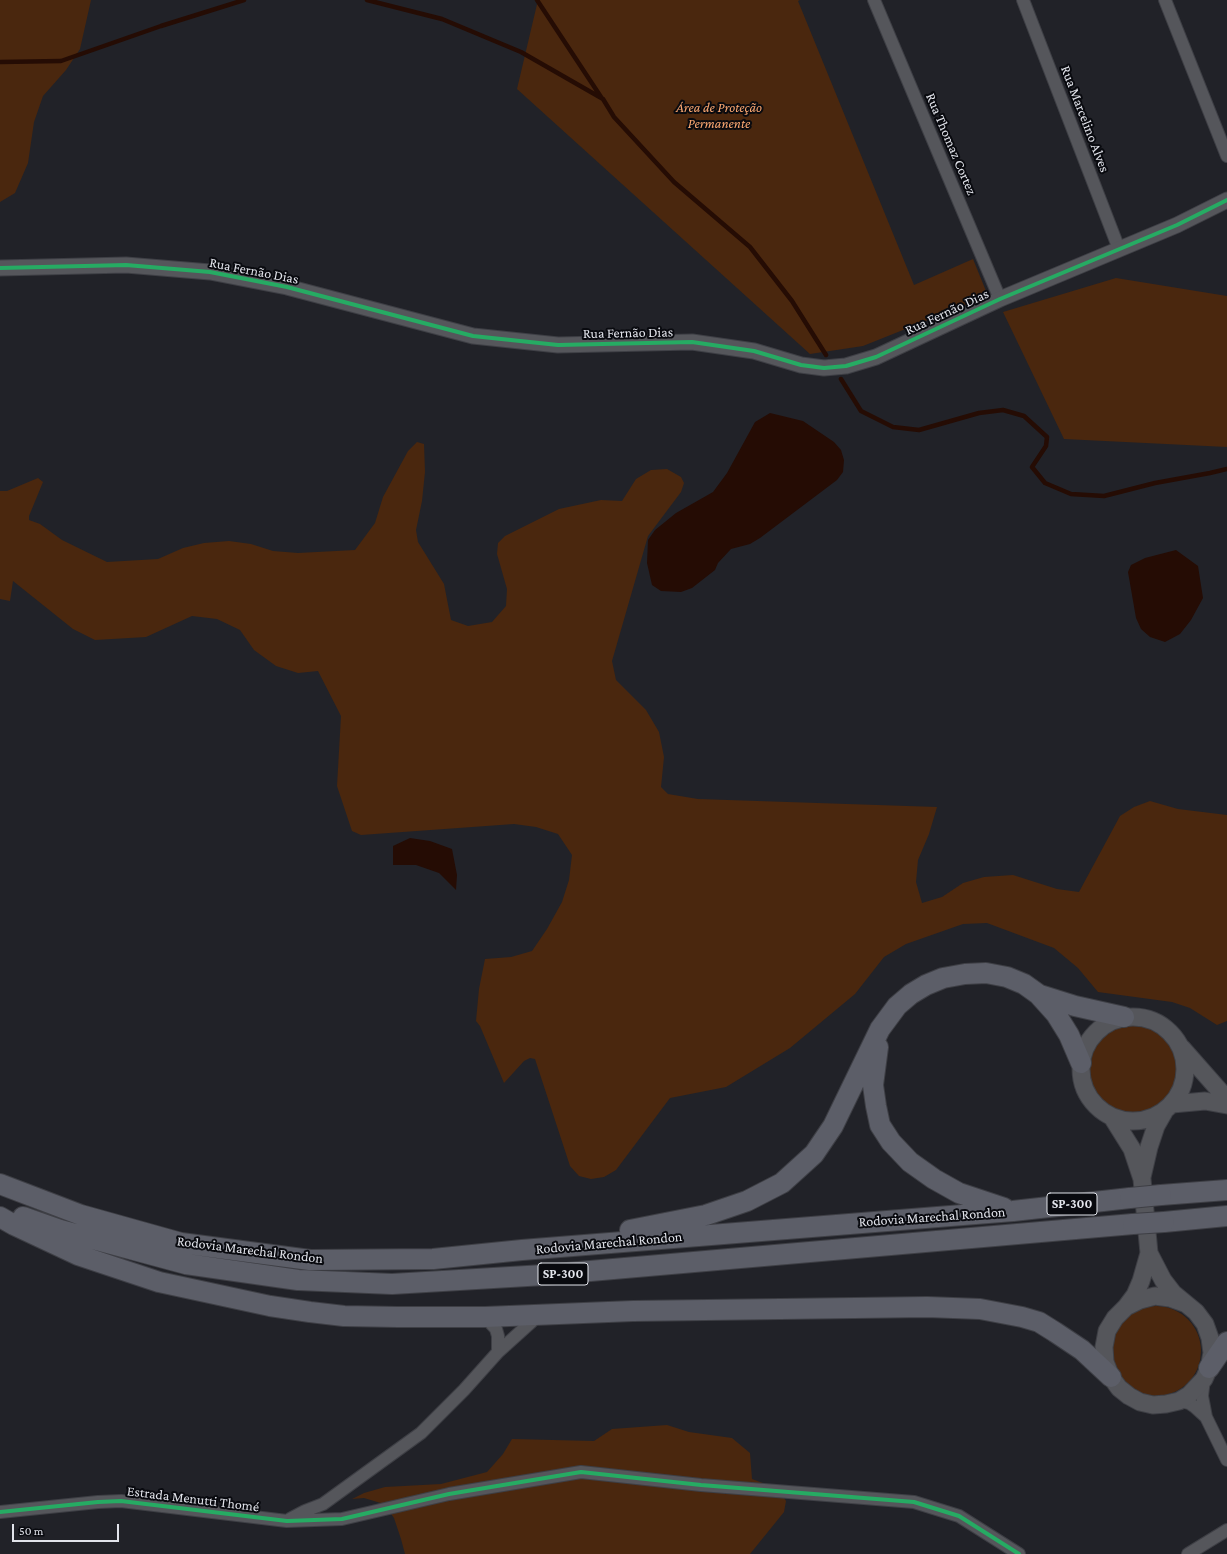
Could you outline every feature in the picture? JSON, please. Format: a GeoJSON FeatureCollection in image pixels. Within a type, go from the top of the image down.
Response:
{"type":"FeatureCollection","features":[{"type":"Feature","properties":{"kind":"highway"},"geometry":{"type":"LineString","coordinates":[[522,1250],[706,1215],[747,1201],[782,1183],[814,1154],[833,1126],[880,1029],[897,1006],[911,994],[926,985],[943,978],[964,974],[986,973],[1007,977],[1024,984],[1038,994],[1056,1014],[1069,1035],[1081,1063]]}},
{"type":"Feature","properties":{"kind":"highway"},"geometry":{"type":"LineString","coordinates":[[1038,994],[1075,1006],[1124,1017]]}},
{"type":"Feature","properties":{"kind":"highway"},"geometry":{"type":"LineString","coordinates":[[880,1029],[873,1084],[880,1125],[891,1142],[910,1162],[934,1179],[959,1193],[1013,1210]]}},
{"type":"Feature","properties":{"kind":"highway","name":"Rodovia Marechal Rondon"},"geometry":{"type":"LineString","coordinates":[[0,1184],[82,1215],[181,1243],[310,1260],[433,1259],[522,1250],[1013,1210],[1227,1190]]}},
{"type":"Feature","properties":{"kind":"highway","name":"Rodovia Marechal Rondon"},"geometry":{"type":"LineString","coordinates":[[0,1209],[60,1230],[186,1264],[298,1280],[392,1284],[544,1276],[1227,1216]]}},
{"type":"Feature","properties":{"kind":"highway"},"geometry":{"type":"LineString","coordinates":[[0,1217],[78,1255],[159,1282],[270,1306],[344,1316],[486,1317],[633,1311],[934,1307],[980,1309],[1022,1317],[1039,1322],[1082,1350],[1111,1377]]}},
{"type":"Feature","properties":{"kind":"highway"},"geometry":{"type":"LineString","coordinates":[[1206,1374],[1227,1342]]}},
{"type":"Feature","properties":{"kind":"main road"},"geometry":{"type":"LineString","coordinates":[[1149,1253],[1163,1280],[1184,1303],[1196,1312],[1205,1324],[1210,1338],[1212,1353],[1206,1374],[1188,1395],[1179,1401],[1153,1405],[1140,1402],[1118,1388],[1111,1377],[1105,1362],[1104,1347],[1107,1331],[1115,1318],[1135,1295],[1141,1281],[1149,1253],[1142,1179],[1132,1149],[1112,1118],[1091,1101],[1084,1089],[1081,1076],[1081,1063],[1085,1046],[1095,1032],[1108,1022],[1124,1017],[1142,1017],[1158,1022],[1171,1033],[1181,1047],[1227,1099]]}},
{"type":"Feature","properties":{"kind":"main road"},"geometry":{"type":"LineString","coordinates":[[1142,1179],[1149,1147],[1156,1126],[1180,1092],[1185,1077],[1185,1062],[1181,1047]]}},
{"type":"Feature","properties":{"kind":"main road"},"geometry":{"type":"LineString","coordinates":[[1112,1118],[1125,1121],[1139,1121],[1152,1118],[1168,1108],[1205,1101],[1227,1105]]}},
{"type":"Feature","properties":{"kind":"main road"},"geometry":{"type":"LineString","coordinates":[[1126,1307],[1140,1300],[1155,1296],[1170,1298],[1184,1303]]}},
{"type":"Feature","properties":{"kind":"street","name":"Rua Thomaz Cortez"},"geometry":{"type":"LineString","coordinates":[[874,0],[1000,299]]}},
{"type":"Feature","properties":{"kind":"street","name":"Rua Marcelino Alves"},"geometry":{"type":"LineString","coordinates":[[1023,0],[1119,249]]}},
{"type":"Feature","properties":{"kind":"street"},"geometry":{"type":"LineString","coordinates":[[1166,0],[1227,156]]}},
{"type":"Feature","properties":{"kind":"street","name":"Rua Fernão Dias"},"geometry":{"type":"LineString","coordinates":[[0,268],[126,265],[210,272],[287,287],[473,336],[558,345],[692,342],[754,351],[801,365],[824,368],[846,366],[876,357],[1000,299],[1177,224],[1227,200]]}},
{"type":"Feature","properties":{"kind":"street"},"geometry":{"type":"LineString","coordinates":[[287,1521],[305,1511],[323,1504],[420,1433],[460,1394],[498,1352],[539,1315]]}},
{"type":"Feature","properties":{"kind":"street"},"geometry":{"type":"LineString","coordinates":[[486,1317],[496,1329],[498,1336],[498,1352]]}},
{"type":"Feature","properties":{"kind":"street"},"geometry":{"type":"LineString","coordinates":[[1206,1374],[1202,1396],[1206,1417],[1227,1460]]}},
{"type":"Feature","properties":{"kind":"street"},"geometry":{"type":"LineString","coordinates":[[1179,1401],[1195,1407],[1206,1417]]}},
{"type":"Feature","properties":{"kind":"street","name":"Estrada Menutti Thomé"},"geometry":{"type":"LineString","coordinates":[[0,1512],[121,1501],[287,1521],[342,1519],[449,1494],[581,1472],[701,1485],[914,1502],[959,1516],[1019,1554]]}},
{"type":"Feature","properties":{"kind":"street"},"geometry":{"type":"LineString","coordinates":[[1188,1554],[1227,1530]]}},
{"type":"Feature","properties":{"kind":"green space"},"geometry":{"type":"Polygon","coordinates":[[[0,0],[91,0],[80,49],[66,70],[43,96],[34,122],[28,163],[15,193],[0,202],[0,0]]]}},
{"type":"Feature","properties":{"kind":"green space","name":"Área de Proteção Permanente"},"geometry":{"type":"Polygon","coordinates":[[[538,0],[800,0],[798,1],[914,285],[973,259],[988,296],[863,346],[810,354],[517,89],[538,0]]]}},
{"type":"Feature","properties":{"kind":"green space"},"geometry":{"type":"Polygon","coordinates":[[[1116,278],[1227,296],[1227,447],[1064,439],[1003,312],[1116,278]]]}},
{"type":"Feature","properties":{"kind":"green space"},"geometry":{"type":"Polygon","coordinates":[[[417,442],[424,444],[425,472],[422,501],[416,530],[418,542],[444,584],[451,620],[468,626],[492,622],[506,606],[507,589],[497,554],[498,543],[505,536],[559,509],[601,500],[622,501],[636,479],[651,470],[667,469],[681,477],[684,483],[681,492],[648,536],[612,661],[616,680],[646,710],[659,732],[664,757],[661,787],[668,794],[698,799],[937,807],[929,834],[918,860],[916,882],[922,903],[942,897],[963,883],[984,877],[1013,875],[1057,889],[1079,892],[1120,816],[1134,807],[1150,801],[1178,809],[1227,815],[1227,1021],[1217,1025],[1190,1008],[1172,1002],[1098,992],[1078,968],[1054,948],[987,923],[963,924],[906,944],[884,957],[855,994],[790,1048],[726,1087],[670,1098],[616,1170],[604,1177],[591,1179],[579,1176],[570,1166],[535,1059],[530,1058],[524,1061],[504,1083],[480,1026],[476,1021],[479,989],[485,959],[511,957],[532,951],[547,929],[562,902],[569,880],[572,855],[558,834],[536,827],[514,824],[361,835],[352,831],[337,786],[341,716],[318,671],[298,673],[276,666],[254,650],[240,630],[217,619],[192,616],[146,637],[95,640],[73,629],[13,581],[10,601],[0,599],[0,491],[7,491],[38,478],[43,482],[29,516],[29,520],[40,524],[62,540],[107,562],[158,559],[183,548],[204,543],[229,541],[251,544],[273,551],[298,553],[355,550],[375,523],[383,497],[408,451],[417,442]]]}},
{"type":"Feature","properties":{"kind":"green space"},"geometry":{"type":"Polygon","coordinates":[[[1133,1024],[1150,1028],[1165,1037],[1174,1052],[1178,1069],[1174,1086],[1165,1101],[1150,1110],[1133,1114],[1116,1110],[1101,1101],[1092,1086],[1088,1069],[1092,1052],[1101,1037],[1116,1028],[1133,1024]]]}},
{"type":"Feature","properties":{"kind":"green space"},"geometry":{"type":"Polygon","coordinates":[[[1156,1306],[1173,1310],[1188,1319],[1197,1334],[1201,1351],[1197,1368],[1188,1383],[1173,1392],[1156,1396],[1139,1392],[1124,1383],[1115,1368],[1111,1351],[1115,1334],[1124,1319],[1139,1310],[1156,1306]]]}},
{"type":"Feature","properties":{"kind":"green space"},"geometry":{"type":"Polygon","coordinates":[[[667,1425],[689,1432],[732,1438],[750,1453],[752,1479],[779,1489],[786,1501],[784,1512],[750,1554],[405,1554],[394,1518],[384,1504],[364,1498],[352,1499],[364,1493],[385,1487],[441,1484],[487,1472],[503,1454],[512,1439],[594,1441],[612,1429],[667,1425]]]}},
{"type":"Feature","properties":{"kind":"shaded area"},"geometry":{"type":"Polygon","coordinates":[[[770,413],[803,421],[834,442],[841,450],[844,460],[843,472],[837,480],[760,538],[750,544],[731,549],[718,563],[715,570],[692,588],[681,592],[661,591],[652,585],[647,563],[648,540],[655,530],[676,513],[713,492],[727,473],[755,422],[770,413]]]}},
{"type":"Feature","properties":{"kind":"shaded area"},"geometry":{"type":"Polygon","coordinates":[[[1176,550],[1198,566],[1203,598],[1191,620],[1180,634],[1165,642],[1150,637],[1141,629],[1136,618],[1128,572],[1131,565],[1145,558],[1176,550]]]}},
{"type":"Feature","properties":{"kind":"shaded area"},"geometry":{"type":"Polygon","coordinates":[[[410,838],[430,841],[452,849],[457,875],[456,890],[439,873],[416,865],[393,865],[393,846],[410,838]]]}},
{"type":"Feature","properties":{"kind":"waterway"},"geometry":{"type":"LineString","coordinates":[[0,62],[61,61],[161,26],[244,0]]}},
{"type":"Feature","properties":{"kind":"waterway"},"geometry":{"type":"LineString","coordinates":[[367,0],[442,19],[521,52],[603,99],[614,117],[674,182],[750,247],[792,301],[826,355]]}},
{"type":"Feature","properties":{"kind":"waterway"},"geometry":{"type":"LineString","coordinates":[[537,0],[601,97]]}},
{"type":"Feature","properties":{"kind":"waterway"},"geometry":{"type":"LineString","coordinates":[[841,379],[861,411],[893,427],[919,430],[979,413],[1003,410],[1024,416],[1047,437],[1046,446],[1032,467],[1045,483],[1071,494],[1104,496],[1155,483],[1227,469]]}},
{"type":"Feature","properties":{"kind":"cycle path"},"geometry":{"type":"LineString","coordinates":[[0,268],[126,265],[210,272],[287,287],[473,336],[558,345],[692,342],[754,351],[801,365],[824,368],[846,366],[876,357],[1000,299],[1177,225],[1227,200]]}},
{"type":"Feature","properties":{"kind":"cycle path"},"geometry":{"type":"LineString","coordinates":[[0,1512],[121,1501],[287,1521],[342,1519],[449,1494],[581,1472],[701,1485],[914,1502],[959,1516],[1019,1554]]}}]}
